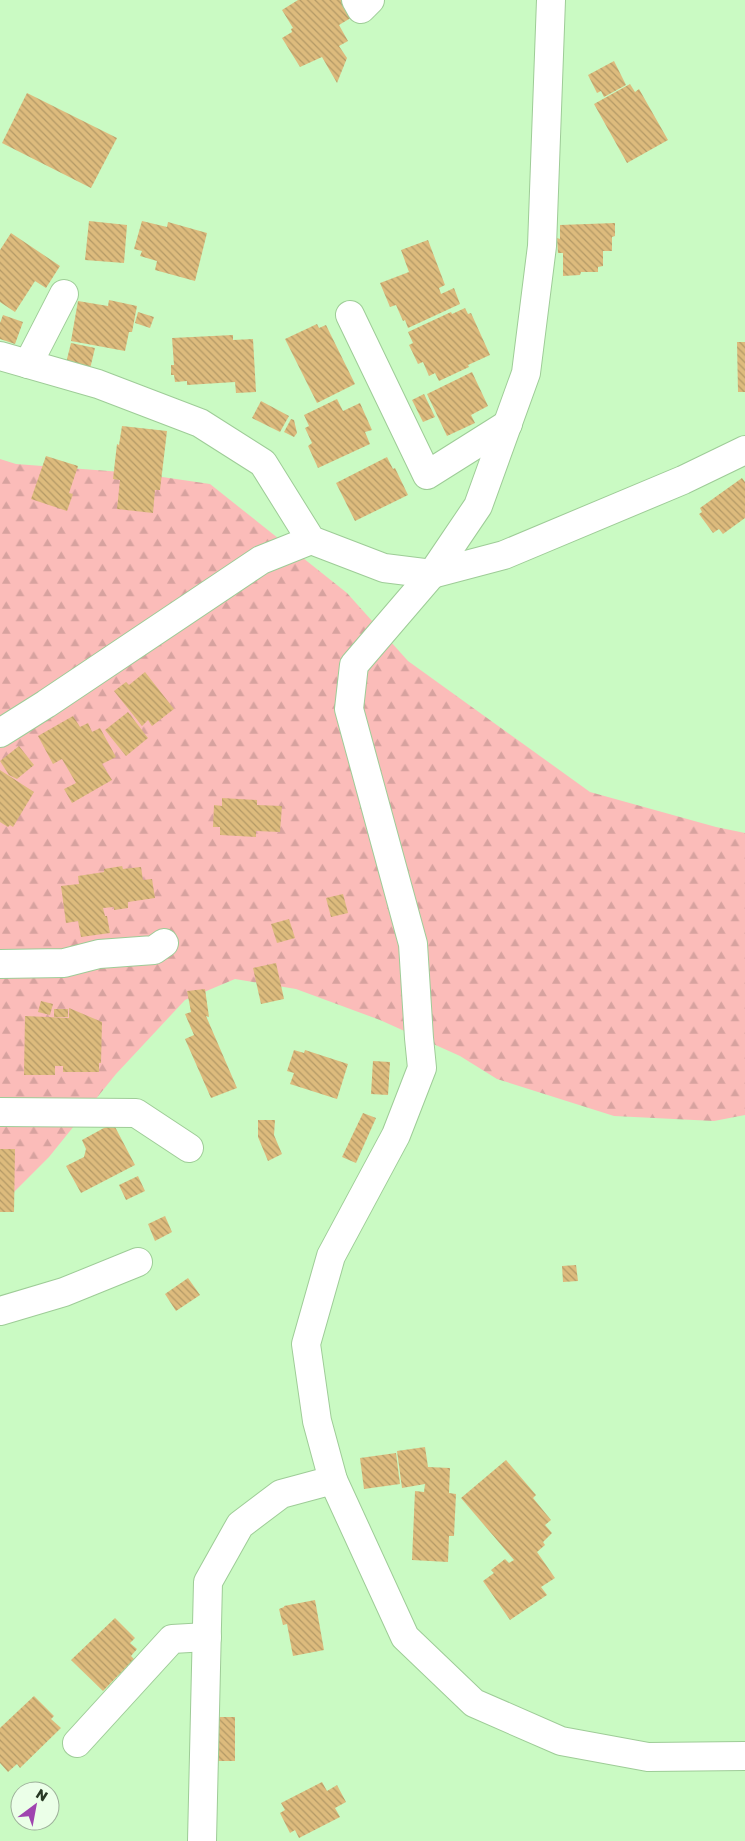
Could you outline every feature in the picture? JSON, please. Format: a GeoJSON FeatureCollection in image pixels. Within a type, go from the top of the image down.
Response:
{"type":"FeatureCollection","features":[{"type":"Feature","properties":{"kind":"street"},"geometry":{"type":"LineString","coordinates":[[356,0],[362,9],[370,0]]}},
{"type":"Feature","properties":{"kind":"street"},"geometry":{"type":"LineString","coordinates":[[551,0],[542,246],[526,373],[478,506],[432,574],[354,665],[349,709],[413,944],[422,1068],[396,1135],[331,1256],[306,1344],[317,1420],[333,1480],[405,1637],[474,1703],[561,1741],[648,1757],[745,1756]]}},
{"type":"Feature","properties":{"kind":"street"},"geometry":{"type":"LineString","coordinates":[[28,364],[64,294]]}},
{"type":"Feature","properties":{"kind":"street"},"geometry":{"type":"LineString","coordinates":[[350,315],[427,475],[508,424]]}},
{"type":"Feature","properties":{"kind":"street"},"geometry":{"type":"LineString","coordinates":[[0,356],[98,384],[200,423],[263,463],[311,540],[384,568],[432,574],[504,555],[683,480],[745,450]]}},
{"type":"Feature","properties":{"kind":"street"},"geometry":{"type":"LineString","coordinates":[[0,733],[260,560],[311,540]]}},
{"type":"Feature","properties":{"kind":"street"},"geometry":{"type":"LineString","coordinates":[[0,964],[64,963],[99,954],[154,950],[164,943]]}},
{"type":"Feature","properties":{"kind":"street"},"geometry":{"type":"LineString","coordinates":[[0,1112],[136,1113],[189,1148]]}},
{"type":"Feature","properties":{"kind":"street"},"geometry":{"type":"LineString","coordinates":[[0,1311],[64,1292],[138,1262]]}},
{"type":"Feature","properties":{"kind":"street"},"geometry":{"type":"LineString","coordinates":[[202,1841],[208,1582],[240,1525],[281,1494],[333,1480]]}},
{"type":"Feature","properties":{"kind":"street"},"geometry":{"type":"LineString","coordinates":[[77,1743],[172,1639],[207,1637]]}},
{"type":"Feature","properties":{"kind":"green space"},"geometry":{"type":"Polygon","coordinates":[[[0,459],[16,464],[135,473],[210,484],[347,593],[408,661],[590,792],[716,827],[745,833],[745,1115],[714,1121],[614,1116],[497,1079],[460,1056],[380,1020],[296,989],[235,979],[185,1000],[116,1074],[49,1157],[0,1206],[0,459]]]}},
{"type":"Feature","properties":{"kind":"building"},"geometry":{"type":"Polygon","coordinates":[[[298,0],[344,0],[354,16],[339,25],[348,41],[339,46],[347,58],[337,83],[322,57],[300,67],[282,38],[292,32],[291,29],[293,28],[282,10],[298,0]]]}},
{"type":"Feature","properties":{"kind":"building"},"geometry":{"type":"Polygon","coordinates":[[[614,61],[626,85],[604,97],[601,91],[597,93],[588,75],[614,61]]]}},
{"type":"Feature","properties":{"kind":"building"},"geometry":{"type":"Polygon","coordinates":[[[630,84],[635,92],[639,89],[668,140],[627,163],[594,104],[630,84]]]}},
{"type":"Feature","properties":{"kind":"building"},"geometry":{"type":"Polygon","coordinates":[[[27,93],[117,138],[91,188],[2,143],[27,93]]]}},
{"type":"Feature","properties":{"kind":"building"},"geometry":{"type":"Polygon","coordinates":[[[89,221],[127,225],[124,263],[85,260],[89,221]]]}},
{"type":"Feature","properties":{"kind":"building"},"geometry":{"type":"Polygon","coordinates":[[[142,221],[167,227],[168,222],[207,233],[195,281],[155,270],[157,261],[140,256],[142,251],[134,249],[142,221]]]}},
{"type":"Feature","properties":{"kind":"building"},"geometry":{"type":"Polygon","coordinates":[[[615,223],[612,251],[603,251],[603,266],[598,267],[598,272],[581,272],[580,275],[563,276],[563,253],[558,253],[557,238],[560,239],[560,225],[615,223]]]}},
{"type":"Feature","properties":{"kind":"building"},"geometry":{"type":"Polygon","coordinates":[[[11,233],[60,266],[46,288],[35,281],[15,312],[0,302],[0,250],[11,233]]]}},
{"type":"Feature","properties":{"kind":"building"},"geometry":{"type":"Polygon","coordinates":[[[428,240],[445,285],[439,288],[441,294],[454,288],[460,304],[408,328],[396,305],[390,307],[380,283],[409,272],[401,250],[428,240]]]}},
{"type":"Feature","properties":{"kind":"building"},"geometry":{"type":"Polygon","coordinates":[[[109,300],[137,306],[132,332],[129,332],[125,351],[71,341],[78,301],[108,306],[109,300]]]}},
{"type":"Feature","properties":{"kind":"building"},"geometry":{"type":"Polygon","coordinates":[[[465,308],[468,314],[471,313],[490,355],[439,381],[435,373],[429,376],[423,362],[418,364],[409,345],[413,343],[408,332],[451,312],[452,314],[465,308]]]}},
{"type":"Feature","properties":{"kind":"building"},"geometry":{"type":"Polygon","coordinates":[[[138,312],[154,317],[150,328],[135,323],[138,312]]]}},
{"type":"Feature","properties":{"kind":"building"},"geometry":{"type":"Polygon","coordinates":[[[3,315],[23,322],[15,344],[0,339],[0,323],[3,315]]]}},
{"type":"Feature","properties":{"kind":"building"},"geometry":{"type":"Polygon","coordinates":[[[317,324],[319,328],[326,325],[355,384],[317,403],[285,339],[317,324]]]}},
{"type":"Feature","properties":{"kind":"building"},"geometry":{"type":"Polygon","coordinates":[[[233,335],[233,340],[253,339],[256,392],[236,393],[235,382],[187,385],[187,381],[175,382],[174,375],[171,375],[171,365],[174,365],[172,338],[233,335]]]}},
{"type":"Feature","properties":{"kind":"building"},"geometry":{"type":"Polygon","coordinates":[[[737,342],[745,342],[745,392],[738,392],[737,342]]]}},
{"type":"Feature","properties":{"kind":"building"},"geometry":{"type":"Polygon","coordinates":[[[71,343],[95,348],[89,373],[65,367],[71,343]]]}},
{"type":"Feature","properties":{"kind":"building"},"geometry":{"type":"Polygon","coordinates":[[[472,372],[488,406],[471,415],[475,423],[447,436],[427,394],[472,372]]]}},
{"type":"Feature","properties":{"kind":"building"},"geometry":{"type":"Polygon","coordinates":[[[424,394],[435,417],[423,422],[412,400],[424,394]]]}},
{"type":"Feature","properties":{"kind":"building"},"geometry":{"type":"Polygon","coordinates":[[[337,399],[343,411],[360,403],[372,430],[365,432],[370,444],[318,468],[308,446],[312,443],[305,428],[309,426],[304,415],[337,399]]]}},
{"type":"Feature","properties":{"kind":"building"},"geometry":{"type":"Polygon","coordinates":[[[261,401],[289,416],[280,432],[252,418],[261,401]]]}},
{"type":"Feature","properties":{"kind":"building"},"geometry":{"type":"Polygon","coordinates":[[[291,419],[294,420],[297,433],[294,437],[284,432],[291,419]]]}},
{"type":"Feature","properties":{"kind":"building"},"geometry":{"type":"Polygon","coordinates":[[[122,426],[167,431],[160,490],[155,490],[153,513],[117,509],[120,480],[113,479],[117,444],[119,445],[122,426]]]}},
{"type":"Feature","properties":{"kind":"building"},"geometry":{"type":"Polygon","coordinates":[[[46,456],[78,466],[69,493],[73,494],[67,511],[31,499],[46,456]]]}},
{"type":"Feature","properties":{"kind":"building"},"geometry":{"type":"Polygon","coordinates":[[[387,457],[393,469],[395,468],[408,495],[355,521],[336,483],[387,457]]]}},
{"type":"Feature","properties":{"kind":"building"},"geometry":{"type":"Polygon","coordinates":[[[742,478],[745,482],[745,518],[723,534],[719,529],[713,533],[699,514],[702,512],[700,508],[742,478]]]}},
{"type":"Feature","properties":{"kind":"building"},"geometry":{"type":"Polygon","coordinates":[[[145,672],[174,709],[152,726],[148,720],[142,726],[114,691],[126,682],[129,685],[145,672]]]}},
{"type":"Feature","properties":{"kind":"building"},"geometry":{"type":"Polygon","coordinates":[[[128,712],[148,738],[126,756],[105,730],[128,712]]]}},
{"type":"Feature","properties":{"kind":"building"},"geometry":{"type":"Polygon","coordinates":[[[73,716],[80,727],[88,723],[92,732],[100,728],[116,757],[102,764],[112,780],[72,803],[64,789],[76,783],[62,759],[53,764],[38,736],[73,716]]]}},
{"type":"Feature","properties":{"kind":"building"},"geometry":{"type":"Polygon","coordinates":[[[19,746],[34,765],[17,779],[9,775],[0,761],[19,746]]]}},
{"type":"Feature","properties":{"kind":"building"},"geometry":{"type":"Polygon","coordinates":[[[0,770],[34,792],[13,827],[10,825],[8,827],[0,822],[0,770]]]}},
{"type":"Feature","properties":{"kind":"building"},"geometry":{"type":"Polygon","coordinates":[[[222,798],[257,800],[257,805],[282,806],[280,832],[256,831],[256,837],[220,835],[220,827],[213,827],[214,805],[222,806],[222,798]]]}},
{"type":"Feature","properties":{"kind":"building"},"geometry":{"type":"Polygon","coordinates":[[[122,866],[123,869],[141,867],[143,880],[152,879],[155,898],[128,902],[128,908],[114,910],[114,907],[103,908],[105,916],[107,916],[110,933],[81,937],[78,921],[66,923],[61,886],[79,884],[78,876],[104,872],[104,869],[122,866]]]}},
{"type":"Feature","properties":{"kind":"building"},"geometry":{"type":"Polygon","coordinates":[[[343,894],[348,913],[331,917],[326,898],[343,894]]]}},
{"type":"Feature","properties":{"kind":"building"},"geometry":{"type":"Polygon","coordinates":[[[289,919],[295,938],[277,943],[271,924],[289,919]]]}},
{"type":"Feature","properties":{"kind":"building"},"geometry":{"type":"Polygon","coordinates":[[[276,963],[284,999],[261,1004],[253,968],[276,963]]]}},
{"type":"Feature","properties":{"kind":"building"},"geometry":{"type":"Polygon","coordinates":[[[205,989],[209,1017],[206,1016],[237,1088],[211,1098],[185,1039],[194,1035],[185,1014],[191,1012],[187,991],[205,989]]]}},
{"type":"Feature","properties":{"kind":"building"},"geometry":{"type":"Polygon","coordinates":[[[41,1001],[53,1004],[50,1015],[38,1012],[41,1001]]]}},
{"type":"Feature","properties":{"kind":"building"},"geometry":{"type":"Polygon","coordinates":[[[69,1008],[102,1022],[99,1072],[63,1072],[63,1066],[55,1066],[55,1075],[24,1075],[25,1016],[69,1018],[69,1008]]]}},
{"type":"Feature","properties":{"kind":"building"},"geometry":{"type":"Polygon","coordinates":[[[54,1009],[68,1009],[68,1017],[54,1017],[54,1009]]]}},
{"type":"Feature","properties":{"kind":"building"},"geometry":{"type":"Polygon","coordinates":[[[294,1050],[304,1053],[305,1050],[348,1064],[337,1099],[290,1084],[294,1073],[287,1071],[294,1050]]]}},
{"type":"Feature","properties":{"kind":"building"},"geometry":{"type":"Polygon","coordinates":[[[373,1061],[390,1062],[388,1095],[371,1094],[373,1061]]]}},
{"type":"Feature","properties":{"kind":"building"},"geometry":{"type":"Polygon","coordinates":[[[363,1113],[376,1118],[356,1163],[342,1157],[363,1113]]]}},
{"type":"Feature","properties":{"kind":"building"},"geometry":{"type":"Polygon","coordinates":[[[258,1120],[275,1120],[274,1135],[282,1154],[268,1161],[258,1137],[258,1120]]]}},
{"type":"Feature","properties":{"kind":"building"},"geometry":{"type":"Polygon","coordinates":[[[113,1123],[135,1165],[81,1193],[66,1166],[84,1157],[86,1149],[82,1140],[113,1123]]]}},
{"type":"Feature","properties":{"kind":"building"},"geometry":{"type":"Polygon","coordinates":[[[0,1149],[15,1149],[14,1212],[0,1212],[0,1149]]]}},
{"type":"Feature","properties":{"kind":"building"},"geometry":{"type":"Polygon","coordinates":[[[138,1176],[145,1191],[126,1200],[119,1185],[138,1176]]]}},
{"type":"Feature","properties":{"kind":"building"},"geometry":{"type":"Polygon","coordinates":[[[165,1216],[172,1232],[155,1241],[148,1224],[165,1216]]]}},
{"type":"Feature","properties":{"kind":"building"},"geometry":{"type":"Polygon","coordinates":[[[576,1265],[578,1281],[563,1282],[562,1266],[576,1265]]]}},
{"type":"Feature","properties":{"kind":"building"},"geometry":{"type":"Polygon","coordinates":[[[188,1278],[200,1295],[176,1311],[165,1294],[188,1278]]]}},
{"type":"Feature","properties":{"kind":"building"},"geometry":{"type":"Polygon","coordinates":[[[425,1447],[428,1467],[450,1468],[449,1493],[456,1494],[454,1536],[449,1536],[448,1562],[412,1560],[415,1491],[424,1492],[425,1484],[402,1488],[397,1451],[425,1447]]]}},
{"type":"Feature","properties":{"kind":"building"},"geometry":{"type":"Polygon","coordinates":[[[396,1453],[400,1484],[364,1489],[360,1458],[396,1453]]]}},
{"type":"Feature","properties":{"kind":"building"},"geometry":{"type":"Polygon","coordinates":[[[506,1460],[536,1495],[533,1498],[551,1520],[545,1525],[552,1533],[543,1542],[545,1545],[537,1552],[555,1578],[541,1587],[547,1595],[510,1620],[483,1581],[494,1573],[491,1570],[505,1559],[509,1563],[514,1560],[461,1498],[506,1460]]]}},
{"type":"Feature","properties":{"kind":"building"},"geometry":{"type":"Polygon","coordinates":[[[315,1600],[324,1650],[293,1656],[287,1624],[283,1625],[279,1609],[284,1606],[315,1600]]]}},
{"type":"Feature","properties":{"kind":"building"},"geometry":{"type":"Polygon","coordinates":[[[115,1618],[135,1638],[130,1643],[137,1649],[131,1656],[134,1659],[103,1691],[71,1660],[115,1618]]]}},
{"type":"Feature","properties":{"kind":"building"},"geometry":{"type":"Polygon","coordinates":[[[34,1696],[54,1716],[51,1719],[61,1728],[20,1768],[17,1764],[8,1772],[0,1763],[0,1728],[34,1696]]]}},
{"type":"Feature","properties":{"kind":"building"},"geometry":{"type":"Polygon","coordinates":[[[218,1717],[235,1717],[235,1761],[218,1761],[218,1717]]]}},
{"type":"Feature","properties":{"kind":"building"},"geometry":{"type":"Polygon","coordinates":[[[322,1782],[327,1791],[337,1785],[346,1802],[335,1808],[340,1817],[299,1838],[295,1830],[290,1833],[280,1813],[285,1810],[281,1803],[322,1782]]]}}]}
